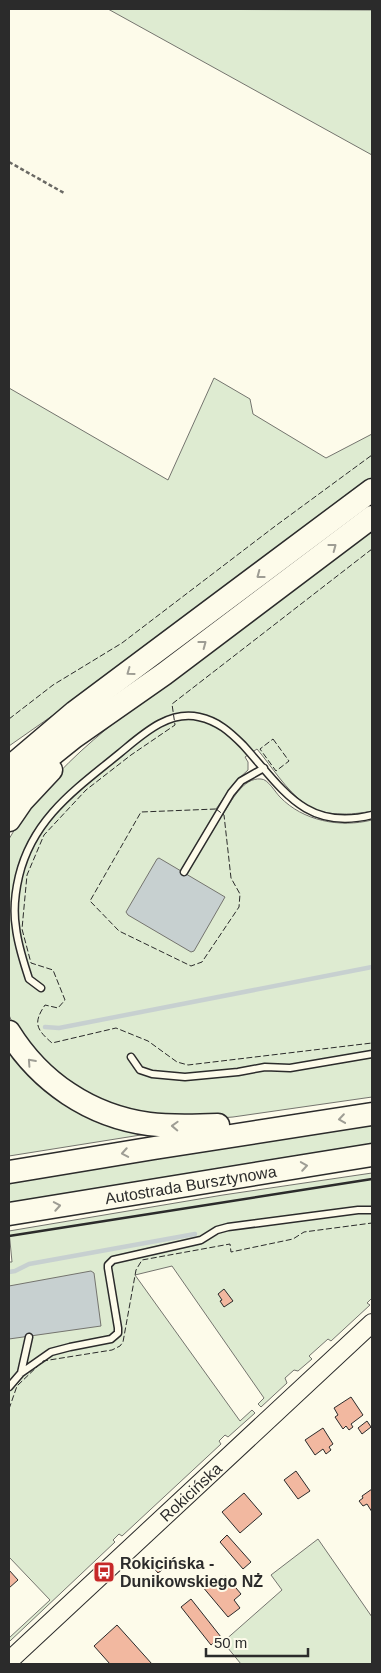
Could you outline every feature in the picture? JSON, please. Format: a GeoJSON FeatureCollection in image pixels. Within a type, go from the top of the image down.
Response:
{"type":"FeatureCollection","features":[{"type":"Feature","properties":{"kind":"highway"},"geometry":{"type":"LineString","coordinates":[[9,768],[75,712],[372,490]]}},
{"type":"Feature","properties":{"kind":"highway"},"geometry":{"type":"LineString","coordinates":[[9,789],[74,737],[164,674],[372,517]]}},
{"type":"Feature","properties":{"kind":"highway"},"geometry":{"type":"LineString","coordinates":[[9,820],[28,794],[76,746],[164,674]]}},
{"type":"Feature","properties":{"kind":"highway"},"geometry":{"type":"LineString","coordinates":[[9,754],[75,712]]}},
{"type":"Feature","properties":{"kind":"highway"},"geometry":{"type":"LineString","coordinates":[[9,1032],[27,1057],[56,1085],[88,1105],[129,1120],[157,1125],[188,1126],[311,1123]]}},
{"type":"Feature","properties":{"kind":"highway"},"geometry":{"type":"LineString","coordinates":[[9,1172],[372,1114]]}},
{"type":"Feature","properties":{"kind":"highway","name":"Autostrada Bursztynowa"},"geometry":{"type":"LineString","coordinates":[[9,1214],[372,1156]]}},
{"type":"Feature","properties":{"kind":"main road","name":"Rokicińska"},"geometry":{"type":"LineString","coordinates":[[9,1661],[372,1323]]}},
{"type":"Feature","properties":{"kind":"lane"},"geometry":{"type":"LineString","coordinates":[[41,988],[29,980],[15,926],[15,899],[26,852],[36,832],[62,802],[151,730],[166,721],[180,717],[196,716],[220,724],[233,734],[297,804],[308,811],[318,815],[337,818],[372,816]]}},
{"type":"Feature","properties":{"kind":"lane"},"geometry":{"type":"LineString","coordinates":[[184,872],[231,793],[241,781],[264,768]]}},
{"type":"Feature","properties":{"kind":"lane"},"geometry":{"type":"LineString","coordinates":[[131,1057],[140,1070],[152,1074],[186,1077],[238,1072],[265,1067],[290,1068],[372,1054]]}},
{"type":"Feature","properties":{"kind":"lane"},"geometry":{"type":"LineString","coordinates":[[9,1387],[21,1373],[51,1352],[115,1337],[118,1328],[108,1268],[108,1265],[113,1260],[201,1240],[218,1230],[228,1227],[358,1210],[372,1210]]}},
{"type":"Feature","properties":{"kind":"lane"},"geometry":{"type":"LineString","coordinates":[[21,1373],[29,1336]]}},
{"type":"Feature","properties":{"kind":"path"},"geometry":{"type":"LineString","coordinates":[[9,162],[64,193]]}},
{"type":"Feature","properties":{"kind":"green space"},"geometry":{"type":"Polygon","coordinates":[[[108,9],[372,10],[372,155],[108,9]]]}},
{"type":"Feature","properties":{"kind":"green space"},"geometry":{"type":"Polygon","coordinates":[[[214,378],[250,399],[253,414],[326,458],[372,434],[372,479],[99,683],[9,746],[9,388],[168,480],[214,378]]]}},
{"type":"Feature","properties":{"kind":"green space"},"geometry":{"type":"Polygon","coordinates":[[[372,528],[372,811],[337,814],[312,808],[292,792],[257,749],[245,757],[248,762],[248,770],[235,782],[216,809],[223,814],[243,786],[255,779],[261,779],[269,783],[289,805],[311,817],[335,823],[372,820],[372,1097],[233,1117],[193,1120],[118,1109],[58,1076],[12,1022],[9,1015],[9,839],[27,811],[47,786],[93,740],[372,528]]]}},
{"type":"Feature","properties":{"kind":"green space"},"geometry":{"type":"Polygon","coordinates":[[[9,1043],[106,1123],[118,1129],[147,1134],[9,1156],[9,1043]]]}},
{"type":"Feature","properties":{"kind":"green space"},"geometry":{"type":"Polygon","coordinates":[[[372,1123],[372,1147],[9,1206],[9,1180],[372,1123]]]}},
{"type":"Feature","properties":{"kind":"green space"},"geometry":{"type":"Polygon","coordinates":[[[372,1173],[372,1298],[367,1303],[370,1305],[331,1341],[328,1339],[309,1356],[312,1359],[298,1371],[294,1370],[285,1378],[287,1383],[261,1407],[258,1404],[264,1398],[172,1266],[135,1275],[240,1421],[252,1410],[255,1413],[228,1437],[225,1435],[219,1441],[221,1444],[122,1536],[119,1534],[113,1540],[115,1542],[10,1641],[9,1638],[50,1600],[9,1557],[9,1262],[12,1262],[9,1231],[223,1195],[372,1173]]]}},
{"type":"Feature","properties":{"kind":"green space"},"geometry":{"type":"Polygon","coordinates":[[[318,1539],[372,1617],[372,1664],[241,1664],[223,1642],[282,1590],[271,1575],[318,1539]]]}},
{"type":"Feature","properties":{"kind":"shaded area"},"geometry":{"type":"Polygon","coordinates":[[[159,858],[225,897],[194,951],[191,952],[128,915],[126,912],[159,858]]]}},
{"type":"Feature","properties":{"kind":"shaded area"},"geometry":{"type":"Polygon","coordinates":[[[91,1271],[94,1273],[101,1326],[9,1339],[9,1286],[91,1271]]]}},
{"type":"Feature","properties":{"kind":"building"},"geometry":{"type":"Polygon","coordinates":[[[224,1289],[233,1301],[224,1307],[218,1294],[224,1289]]]}},
{"type":"Feature","properties":{"kind":"building"},"geometry":{"type":"Polygon","coordinates":[[[351,1397],[363,1415],[351,1424],[353,1427],[349,1430],[346,1426],[343,1429],[335,1417],[338,1415],[334,1408],[351,1397]]]}},
{"type":"Feature","properties":{"kind":"building"},"geometry":{"type":"Polygon","coordinates":[[[367,1421],[371,1427],[362,1434],[358,1428],[367,1421]]]}},
{"type":"Feature","properties":{"kind":"building"},"geometry":{"type":"Polygon","coordinates":[[[323,1428],[333,1444],[329,1447],[331,1450],[326,1454],[323,1449],[315,1455],[305,1440],[323,1428]]]}},
{"type":"Feature","properties":{"kind":"building"},"geometry":{"type":"Polygon","coordinates":[[[296,1471],[310,1491],[298,1499],[284,1480],[296,1471]]]}},
{"type":"Feature","properties":{"kind":"building"},"geometry":{"type":"Polygon","coordinates":[[[372,1489],[372,1512],[367,1504],[363,1506],[359,1501],[363,1498],[362,1496],[372,1489]]]}},
{"type":"Feature","properties":{"kind":"building"},"geometry":{"type":"Polygon","coordinates":[[[244,1493],[262,1514],[240,1533],[222,1512],[244,1493]]]}},
{"type":"Feature","properties":{"kind":"building"},"geometry":{"type":"Polygon","coordinates":[[[227,1535],[251,1562],[243,1569],[220,1542],[227,1535]]]}},
{"type":"Feature","properties":{"kind":"building"},"geometry":{"type":"Polygon","coordinates":[[[157,1564],[162,1570],[158,1573],[153,1567],[157,1564]]]}},
{"type":"Feature","properties":{"kind":"building"},"geometry":{"type":"Polygon","coordinates":[[[9,1570],[18,1580],[9,1588],[9,1570]]]}},
{"type":"Feature","properties":{"kind":"building"},"geometry":{"type":"Polygon","coordinates":[[[226,1576],[241,1594],[234,1600],[240,1608],[228,1617],[202,1586],[212,1578],[217,1583],[226,1576]]]}},
{"type":"Feature","properties":{"kind":"building"},"geometry":{"type":"Polygon","coordinates":[[[191,1599],[221,1637],[211,1645],[181,1607],[191,1599]]]}},
{"type":"Feature","properties":{"kind":"building"},"geometry":{"type":"Polygon","coordinates":[[[117,1625],[152,1664],[110,1664],[94,1646],[117,1625]]]}},
{"type":"Feature","properties":{"kind":"waterway"},"geometry":{"type":"LineString","coordinates":[[45,1027],[59,1028],[372,967]]}},
{"type":"Feature","properties":{"kind":"waterway"},"geometry":{"type":"LineString","coordinates":[[9,1272],[29,1264],[195,1234]]}},
{"type":"Feature","properties":{"kind":"fence"},"geometry":{"type":"LineString","coordinates":[[9,719],[53,685],[122,643],[372,455]]}},
{"type":"Feature","properties":{"kind":"fence"},"geometry":{"type":"LineString","coordinates":[[372,549],[172,704],[175,725],[131,755],[86,790],[44,835],[27,875],[22,929],[31,963],[53,970],[65,1000],[58,1008],[45,1005],[39,1017],[38,1026],[42,1034],[52,1043],[116,1028],[148,1041],[177,1062],[188,1065],[372,1043]]}},
{"type":"Feature","properties":{"kind":"fence"},"geometry":{"type":"LineString","coordinates":[[273,739],[289,761],[276,771],[260,749],[273,739]]}},
{"type":"Feature","properties":{"kind":"fence"},"geometry":{"type":"LineString","coordinates":[[216,809],[224,815],[231,878],[240,894],[239,907],[202,962],[191,966],[119,931],[90,901],[141,812],[216,809]]}},
{"type":"Feature","properties":{"kind":"fence"},"geometry":{"type":"LineString","coordinates":[[9,1409],[17,1386],[43,1361],[112,1350],[120,1346],[123,1342],[136,1270],[142,1260],[230,1244],[231,1252],[293,1239],[304,1232],[372,1223]]}},
{"type":"Feature","properties":{"kind":"wall"},"geometry":{"type":"LineString","coordinates":[[9,1236],[372,1179]]}},
{"type":"Feature","properties":{"kind":"place","name":"Rokicińska - Dunikowskiego NŻ"},"geometry":{"type":"Point","coordinates":[104,1572]}}]}
